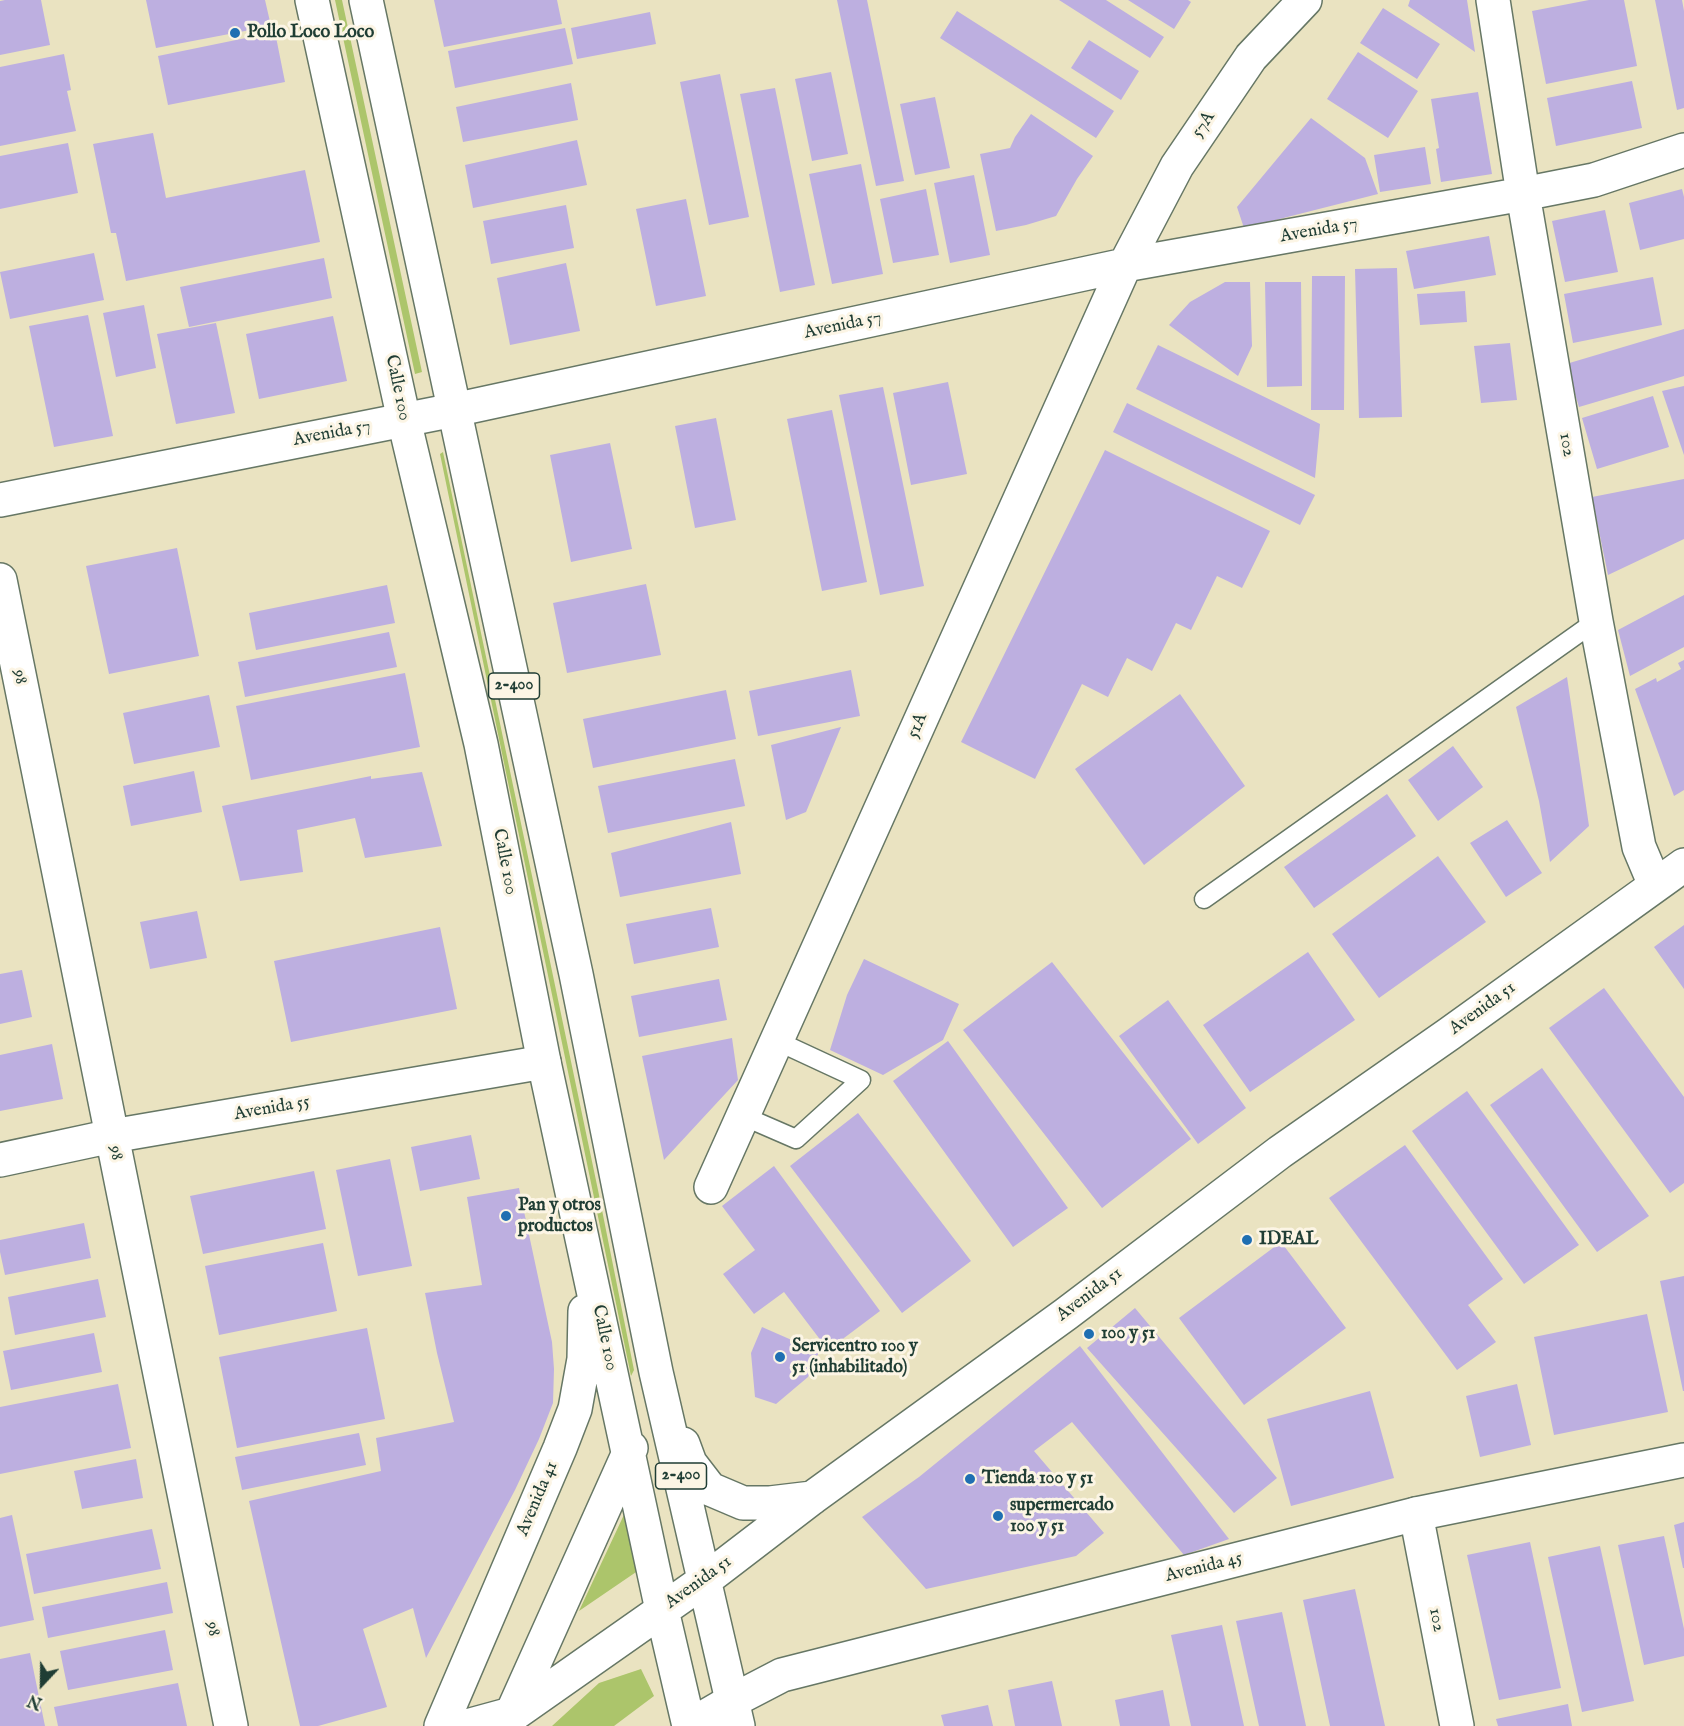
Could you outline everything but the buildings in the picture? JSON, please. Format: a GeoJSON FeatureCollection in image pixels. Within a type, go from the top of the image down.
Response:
{"type":"FeatureCollection","features":[{"type":"Feature","properties":{"kind":"street","name":"Calle 100"},"geometry":{"type":"LineString","coordinates":[[312,0],[404,420],[481,744],[544,1062],[689,1726]]}},
{"type":"Feature","properties":{"kind":"street","name":"2-400"},"geometry":{"type":"LineString","coordinates":[[366,0],[576,974],[657,1372],[705,1580]]}},
{"type":"Feature","properties":{"kind":"street","name":"57A"},"geometry":{"type":"LineString","coordinates":[[1125,265],[1177,166],[1251,57],[1305,0]]}},
{"type":"Feature","properties":{"kind":"street","name":"102"},"geometry":{"type":"LineString","coordinates":[[1493,0],[1523,194],[1596,621],[1639,847],[1655,885]]}},
{"type":"Feature","properties":{"kind":"street","name":"Avenida 57"},"geometry":{"type":"LineString","coordinates":[[0,500],[454,410],[1125,265],[1594,180],[1684,150]]}},
{"type":"Feature","properties":{"kind":"street","name":"51A"},"geometry":{"type":"LineString","coordinates":[[711,1187],[1125,265]]}},
{"type":"Feature","properties":{"kind":"street","name":"98"},"geometry":{"type":"LineString","coordinates":[[0,580],[231,1726]]}},
{"type":"Feature","properties":{"kind":"street","name":"Avenida 51"},"geometry":{"type":"LineString","coordinates":[[467,1726],[505,1722],[705,1580],[812,1498],[1066,1314],[1280,1152],[1684,865]]}},
{"type":"Feature","properties":{"kind":"street","name":"Avenida 55"},"geometry":{"type":"LineString","coordinates":[[0,1160],[112,1136],[544,1062]]}},
{"type":"Feature","properties":{"kind":"street","name":"Avenida 41"},"geometry":{"type":"LineString","coordinates":[[441,1726],[575,1409],[584,1359],[587,1262]]}},
{"type":"Feature","properties":{"kind":"street"},"geometry":{"type":"LineString","coordinates":[[505,1722],[629,1453],[657,1372]]}},
{"type":"Feature","properties":{"kind":"street"},"geometry":{"type":"LineString","coordinates":[[657,1372],[690,1463],[710,1489],[742,1503],[770,1503],[812,1498]]}},
{"type":"Feature","properties":{"kind":"street","name":"Avenida 45"},"geometry":{"type":"LineString","coordinates":[[689,1726],[735,1714],[782,1675],[1416,1514],[1684,1461]]}},
{"type":"Feature","properties":{"kind":"street","name":"102"},"geometry":{"type":"LineString","coordinates":[[1416,1514],[1457,1726]]}},
{"type":"Feature","properties":{"kind":"street"},"geometry":{"type":"LineString","coordinates":[[705,1580],[735,1714]]}},
{"type":"Feature","properties":{"kind":"lane"},"geometry":{"type":"LineString","coordinates":[[1204,899],[1596,621]]}},
{"type":"Feature","properties":{"kind":"lane"},"geometry":{"type":"LineString","coordinates":[[743,1116],[796,1139],[861,1080],[777,1041]]}},
{"type":"Feature","properties":{"kind":"green space"},"geometry":{"type":"Polygon","coordinates":[[[335,0],[342,0],[422,372],[415,374],[335,0]]]}},
{"type":"Feature","properties":{"kind":"green space"},"geometry":{"type":"Polygon","coordinates":[[[443,452],[598,1190],[634,1370],[631,1376],[440,454],[443,452]]]}},
{"type":"Feature","properties":{"kind":"green space"},"geometry":{"type":"Polygon","coordinates":[[[629,1504],[642,1568],[579,1611],[629,1504]]]}},
{"type":"Feature","properties":{"kind":"green space"},"geometry":{"type":"Polygon","coordinates":[[[641,1669],[654,1696],[614,1726],[552,1726],[599,1683],[641,1669]]]}},
{"type":"Feature","properties":{"kind":"place","name":"Pollo Loco Loco"},"geometry":{"type":"Point","coordinates":[235,33]}},
{"type":"Feature","properties":{"kind":"place","name":"Pan y otros productos"},"geometry":{"type":"Point","coordinates":[506,1216]}},
{"type":"Feature","properties":{"kind":"place","name":"IDEAL"},"geometry":{"type":"Point","coordinates":[1247,1240]}},
{"type":"Feature","properties":{"kind":"place","name":"100 y 51"},"geometry":{"type":"Point","coordinates":[1089,1334]}},
{"type":"Feature","properties":{"kind":"place","name":"Servicentro 100 y 51 (inhabilitado)"},"geometry":{"type":"Point","coordinates":[780,1357]}},
{"type":"Feature","properties":{"kind":"place","name":"Tienda 100 y 51"},"geometry":{"type":"Point","coordinates":[970,1479]}},
{"type":"Feature","properties":{"kind":"place","name":"supermercado 100 y 51"},"geometry":{"type":"Point","coordinates":[998,1516]}}]}
